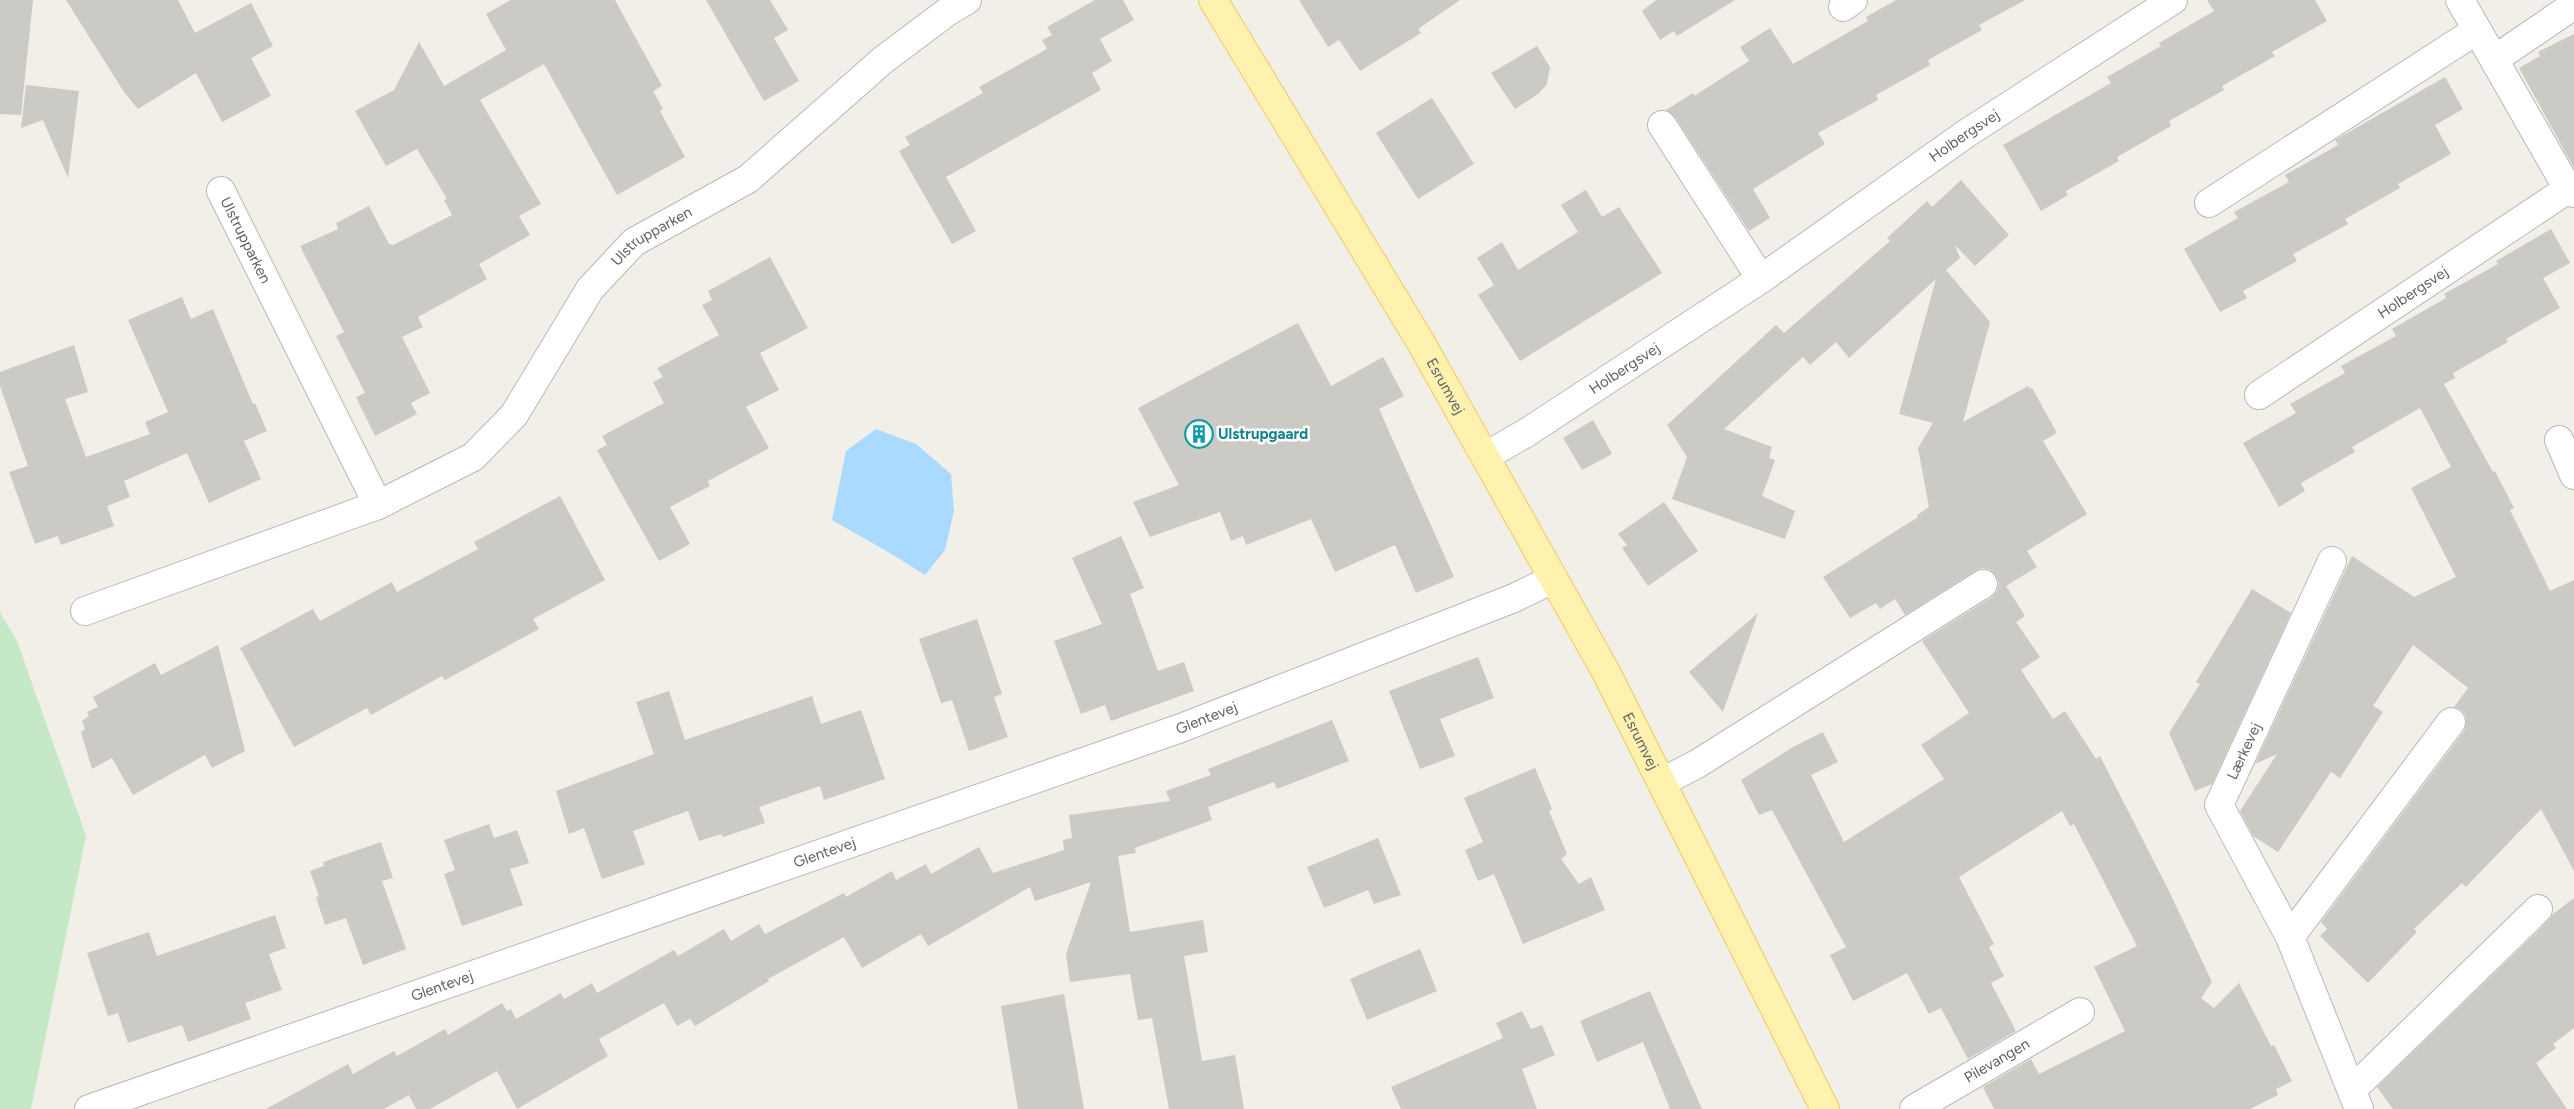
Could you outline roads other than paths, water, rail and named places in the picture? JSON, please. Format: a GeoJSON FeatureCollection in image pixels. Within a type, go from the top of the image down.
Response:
{"type":"FeatureCollection","features":[{"type":"Feature","properties":{"kind":"main road","name":"Esrumvej"},"geometry":{"type":"LineString","coordinates":[[1213,0],[1420,341],[1606,672],[1824,1109]]}},
{"type":"Feature","properties":{"kind":"street","name":"Ulstrupparken"},"geometry":{"type":"LineString","coordinates":[[85,611],[378,505],[473,457],[514,415],[590,289],[634,242],[748,178],[883,60],[947,12],[967,0]]}},
{"type":"Feature","properties":{"kind":"street","name":"Holbergsvej"},"geometry":{"type":"LineString","coordinates":[[1486,456],[1526,434],[1761,279],[1967,133],[2173,0]]}},
{"type":"Feature","properties":{"kind":"street","name":"Holbergsvej"},"geometry":{"type":"LineString","coordinates":[[2259,395],[2571,191],[2460,0]]}},
{"type":"Feature","properties":{"kind":"street"},"geometry":{"type":"LineString","coordinates":[[2495,60],[2574,5]]}},
{"type":"Feature","properties":{"kind":"street"},"geometry":{"type":"LineString","coordinates":[[2209,203],[2477,30]]}},
{"type":"Feature","properties":{"kind":"street"},"geometry":{"type":"LineString","coordinates":[[1662,125],[1761,279]]}},
{"type":"Feature","properties":{"kind":"street","name":"Ulstrupparken"},"geometry":{"type":"LineString","coordinates":[[221,191],[378,505]]}},
{"type":"Feature","properties":{"kind":"street"},"geometry":{"type":"LineString","coordinates":[[2559,440],[2574,475]]}},
{"type":"Feature","properties":{"kind":"street","name":"Lærkevej"},"geometry":{"type":"LineString","coordinates":[[2332,561],[2219,805],[2290,937],[2356,1100],[2538,909]]}},
{"type":"Feature","properties":{"kind":"street","name":"Glentevej"},"geometry":{"type":"LineString","coordinates":[[89,1109],[1181,728],[1514,598],[1553,579]]}},
{"type":"Feature","properties":{"kind":"street","name":"Esrumvej"},"geometry":{"type":"LineString","coordinates":[[1662,782],[1697,764],[1983,584]]}},
{"type":"Feature","properties":{"kind":"street"},"geometry":{"type":"LineString","coordinates":[[2290,937],[2451,722]]}},
{"type":"Feature","properties":{"kind":"street","name":"Pilevangen"},"geometry":{"type":"LineString","coordinates":[[1914,1109],[2080,1012]]}},
{"type":"Feature","properties":{"kind":"water"},"geometry":{"type":"Polygon","coordinates":[[[876,429],[916,444],[951,474],[954,511],[945,550],[925,575],[832,520],[846,451],[876,429]]]}},
{"type":"Feature","properties":{"kind":"place","name":"Ulstrupgaard"},"geometry":{"type":"Point","coordinates":[1199,434]}}]}
